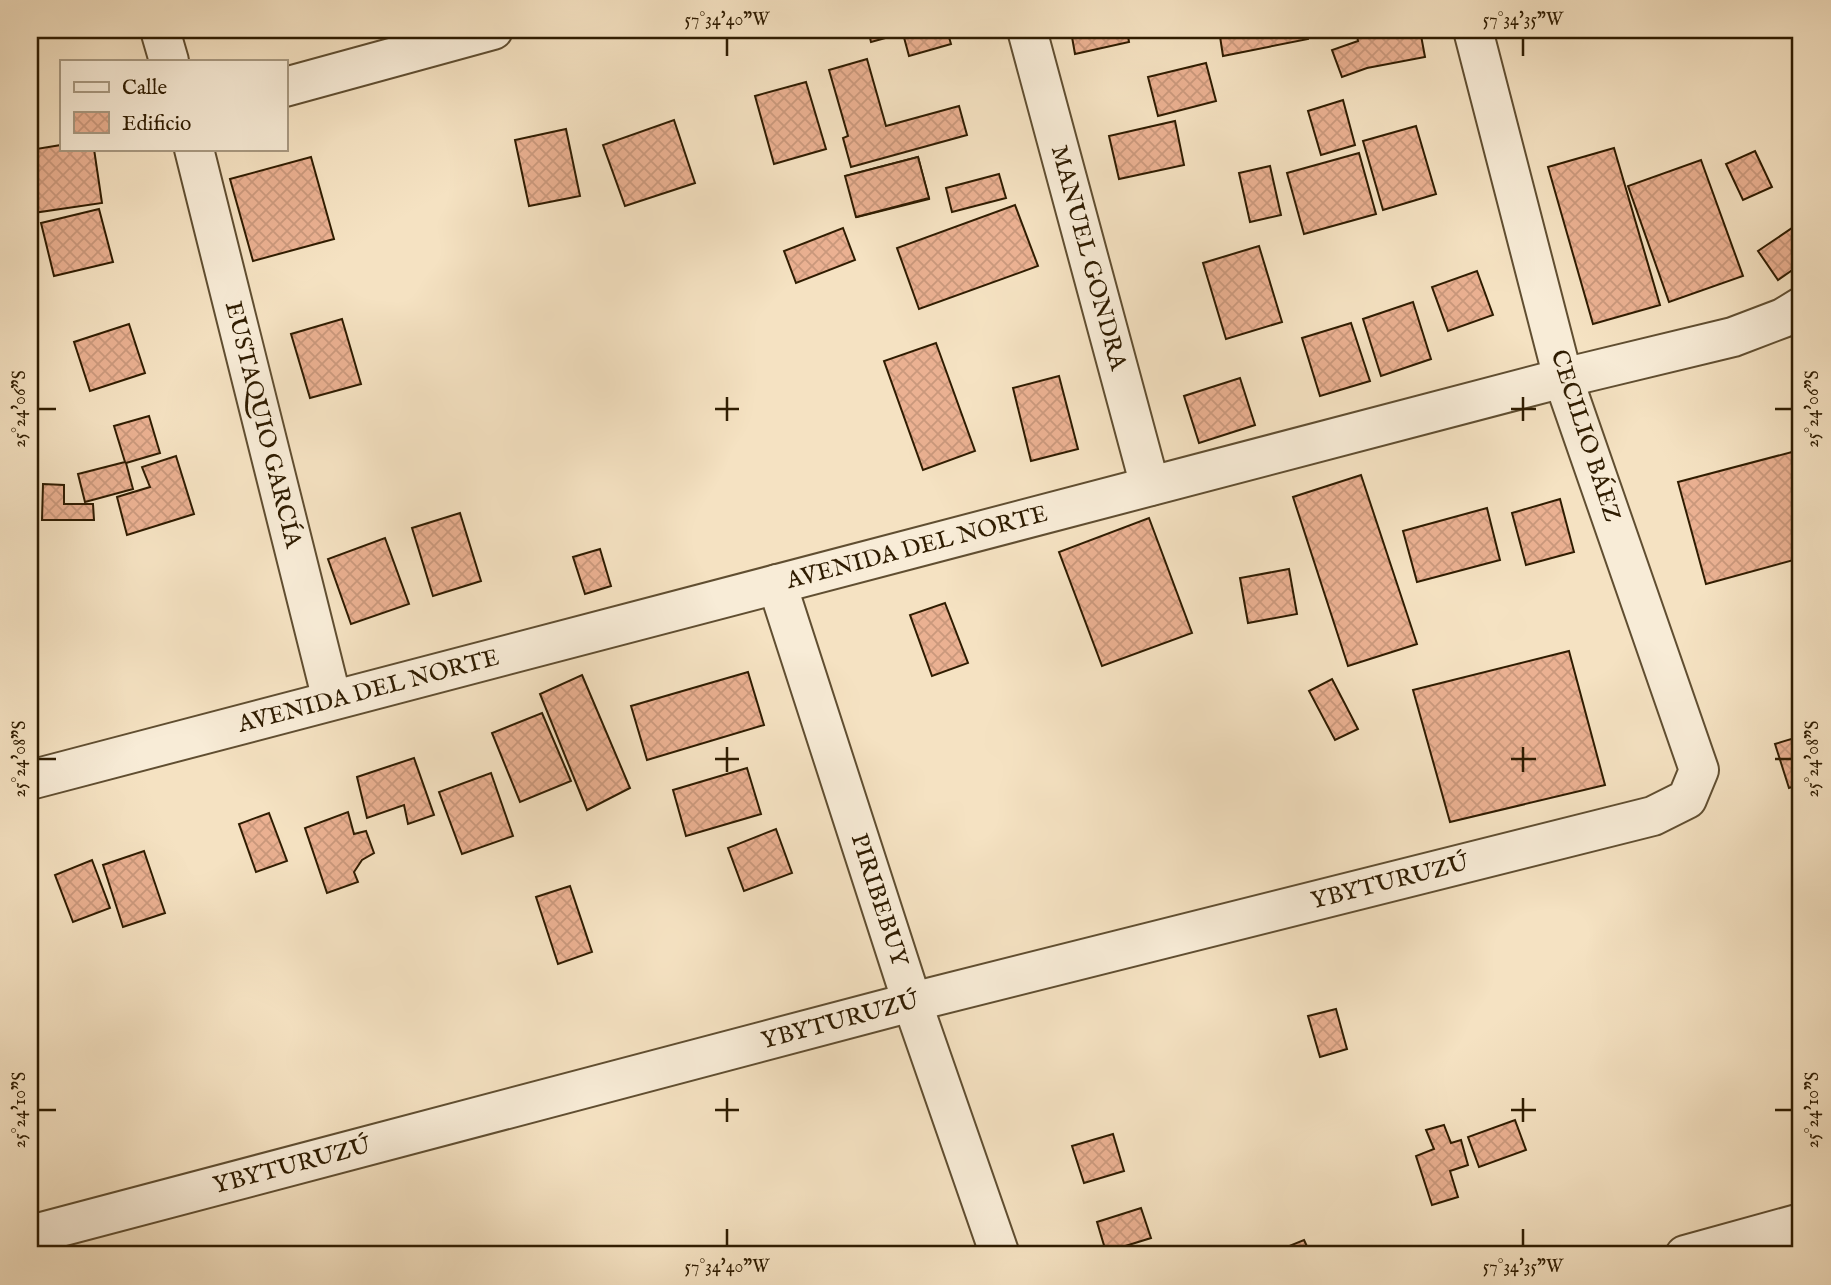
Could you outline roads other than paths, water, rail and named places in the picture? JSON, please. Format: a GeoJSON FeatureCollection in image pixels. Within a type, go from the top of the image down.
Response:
{"type":"FeatureCollection","features":[{"type":"Feature","properties":{"kind":"street"},"geometry":{"type":"LineString","coordinates":[[159,30],[169,60]]}},
{"type":"Feature","properties":{"kind":"street"},"geometry":{"type":"LineString","coordinates":[[287,86],[493,30]]}},
{"type":"Feature","properties":{"kind":"street","name":"MANUEL GONDRA"},"geometry":{"type":"LineString","coordinates":[[1027,30],[1150,486]]}},
{"type":"Feature","properties":{"kind":"street","name":"CECILIO BÁEZ"},"geometry":{"type":"LineString","coordinates":[[1473,30],[1563,377],[1699,770],[1687,799],[1653,816]]}},
{"type":"Feature","properties":{"kind":"street","name":"EUSTAQUIO GARCÍA"},"geometry":{"type":"LineString","coordinates":[[194,150],[332,700]]}},
{"type":"Feature","properties":{"kind":"street","name":"AVENIDA DEL NORTE"},"geometry":{"type":"LineString","coordinates":[[30,779],[1563,377],[1733,337],[1783,318],[1801,307]]}},
{"type":"Feature","properties":{"kind":"street","name":"PIRIBEBUY"},"geometry":{"type":"LineString","coordinates":[[777,584],[912,1002],[1000,1255]]}},
{"type":"Feature","properties":{"kind":"street","name":"YBYTURUZÚ"},"geometry":{"type":"LineString","coordinates":[[30,1235],[912,1002],[1653,816]]}},
{"type":"Feature","properties":{"kind":"street"},"geometry":{"type":"LineString","coordinates":[[1685,1255],[1801,1223]]}}]}
